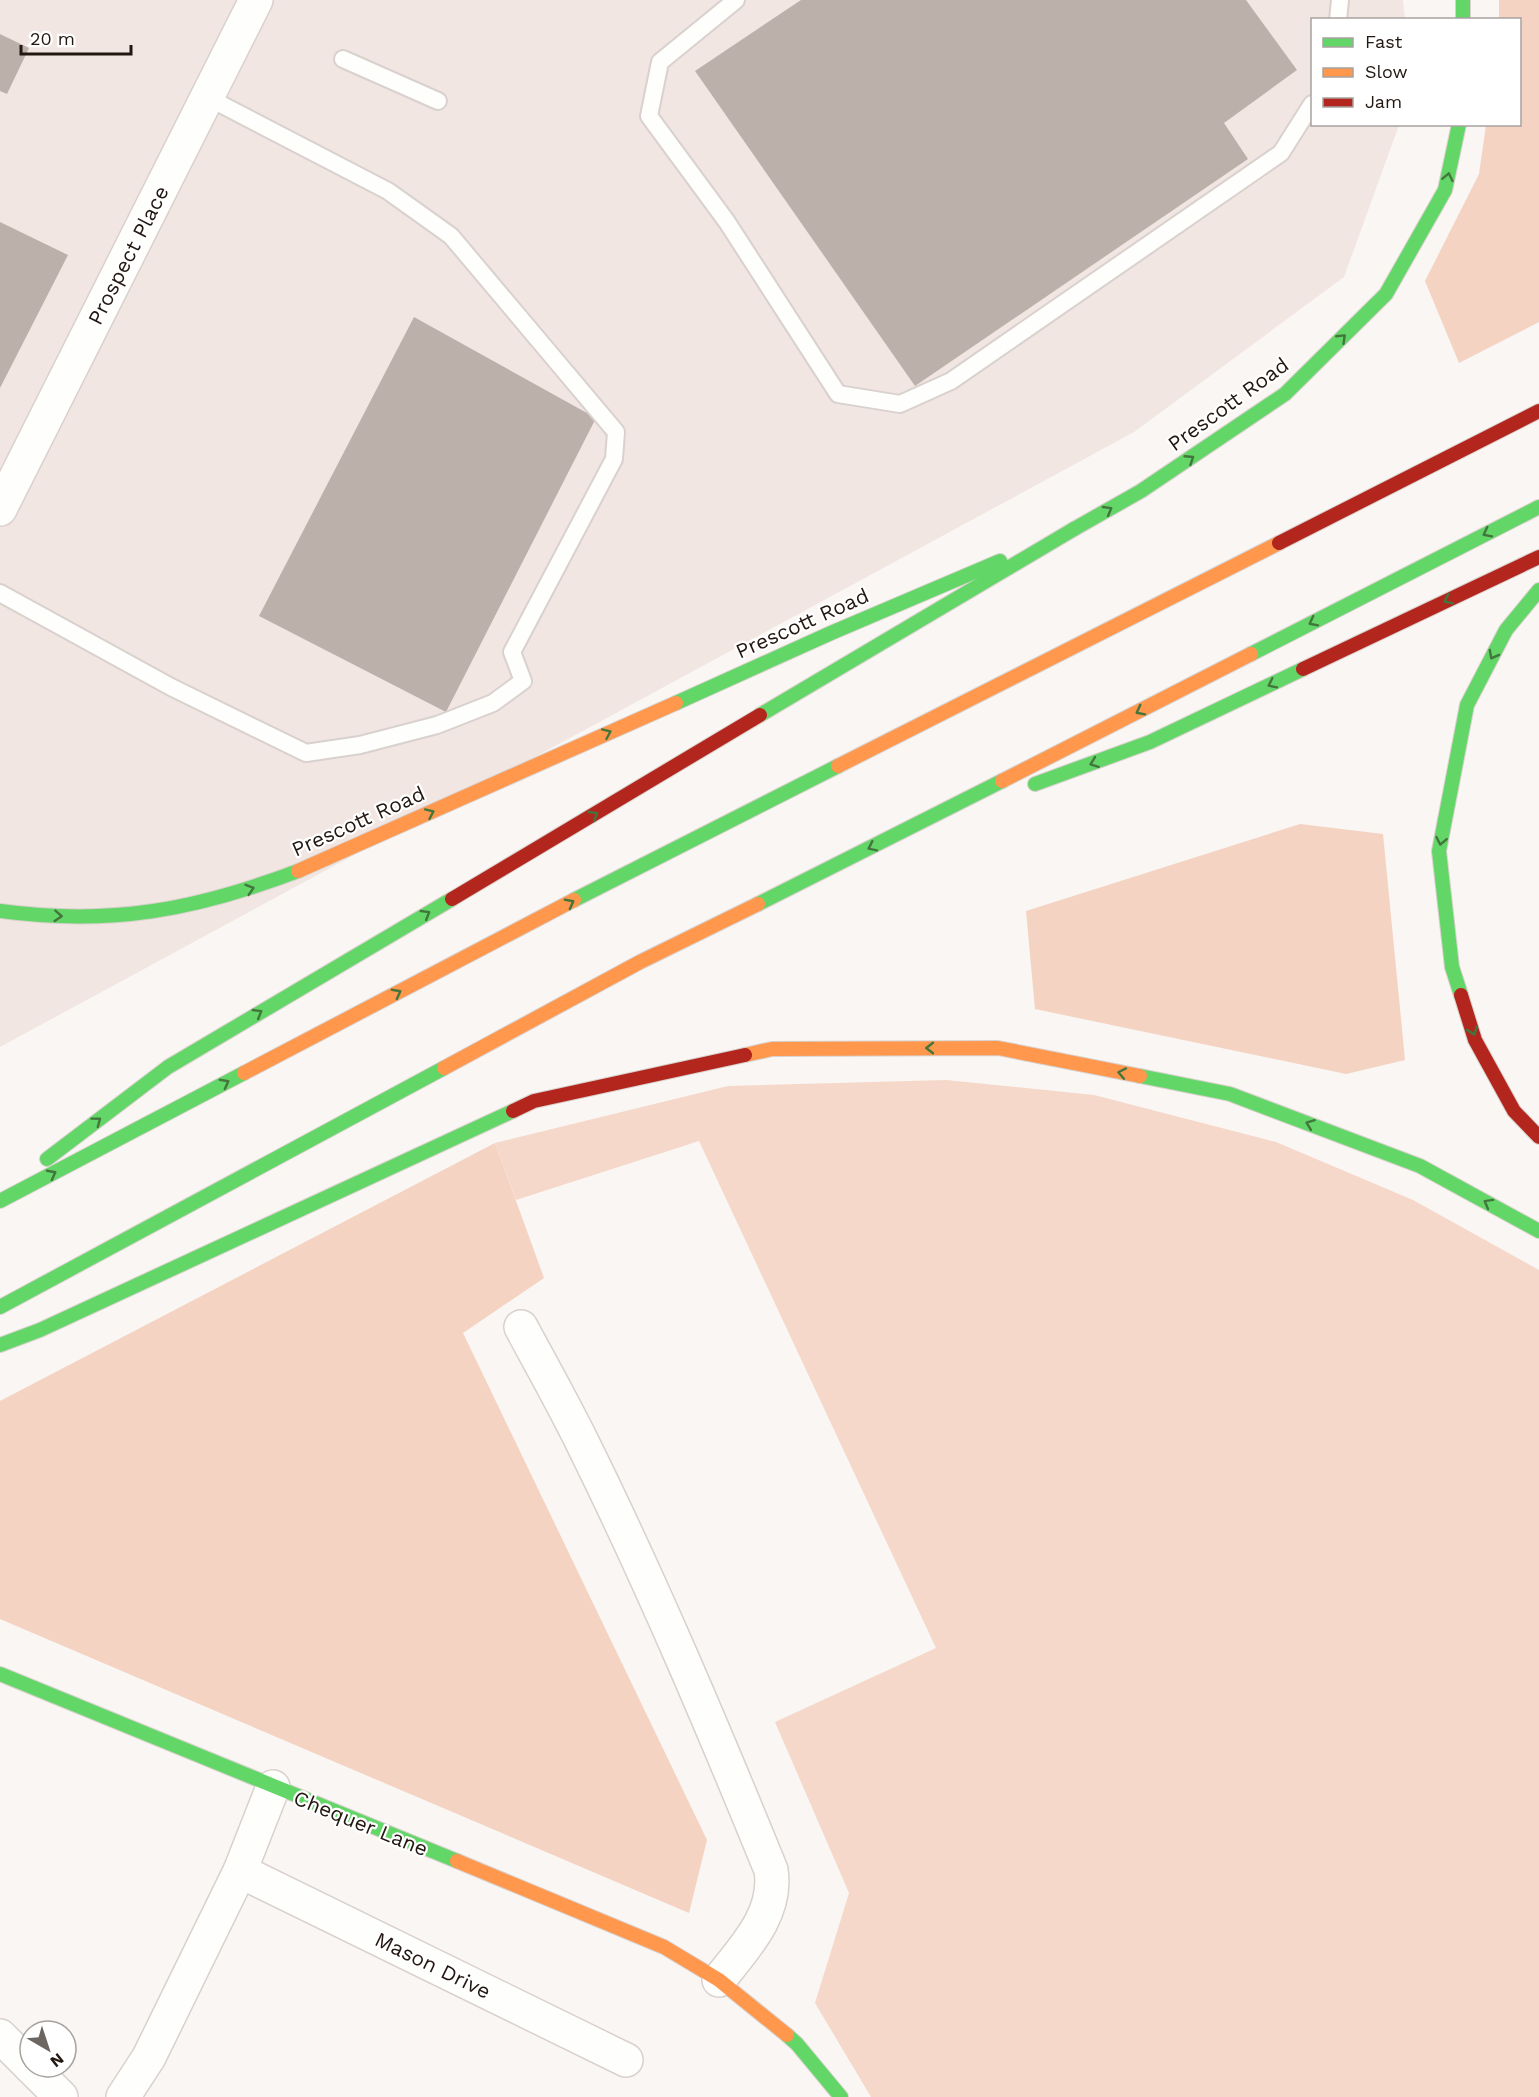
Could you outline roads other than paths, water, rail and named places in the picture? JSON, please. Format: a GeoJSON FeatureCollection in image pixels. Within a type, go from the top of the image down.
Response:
{"type":"FeatureCollection","features":[{"type":"Feature","properties":{"kind":"main road"},"geometry":{"type":"LineString","coordinates":[[1463,0],[1463,18]]}},
{"type":"Feature","properties":{"kind":"main road","name":"Prescott Road"},"geometry":{"type":"LineString","coordinates":[[0,911],[85,918],[149,913],[208,902],[259,886],[341,853],[831,633],[1074,529],[1186,462],[1285,394],[1386,294],[1445,190],[1459,126]]}},
{"type":"Feature","properties":{"kind":"main road"},"geometry":{"type":"LineString","coordinates":[[0,1201],[639,866],[1539,411]]}},
{"type":"Feature","properties":{"kind":"main road"},"geometry":{"type":"LineString","coordinates":[[0,1307],[640,962],[907,830],[1539,507]]}},
{"type":"Feature","properties":{"kind":"main road"},"geometry":{"type":"LineString","coordinates":[[0,1195],[168,1067],[1074,529]]}},
{"type":"Feature","properties":{"kind":"main road"},"geometry":{"type":"LineString","coordinates":[[907,830],[1150,742],[1539,557]]}},
{"type":"Feature","properties":{"kind":"main road"},"geometry":{"type":"LineString","coordinates":[[1539,590],[1506,630],[1467,705],[1439,851],[1452,967],[1475,1040],[1514,1111],[1539,1137]]}},
{"type":"Feature","properties":{"kind":"main road"},"geometry":{"type":"LineString","coordinates":[[0,1345],[40,1330],[534,1101],[772,1049],[998,1048],[1230,1094],[1420,1166],[1539,1231]]}},
{"type":"Feature","properties":{"kind":"main road","name":"Chequer Lane"},"geometry":{"type":"LineString","coordinates":[[0,1674],[664,1947],[719,1980],[797,2044],[841,2097]]}},
{"type":"Feature","properties":{"kind":"street","name":"Prospect Place"},"geometry":{"type":"LineString","coordinates":[[0,509],[256,0]]}},
{"type":"Feature","properties":{"kind":"street"},"geometry":{"type":"LineString","coordinates":[[521,1327],[585,1446],[645,1575],[771,1870],[773,1885],[770,1901],[757,1931],[719,1980]]}},
{"type":"Feature","properties":{"kind":"street"},"geometry":{"type":"LineString","coordinates":[[123,2097],[149,2057],[240,1871],[273,1787]]}},
{"type":"Feature","properties":{"kind":"street","name":"Mason Drive"},"geometry":{"type":"LineString","coordinates":[[240,1871],[626,2060]]}},
{"type":"Feature","properties":{"kind":"street"},"geometry":{"type":"LineString","coordinates":[[0,2036],[18,2055]]}},
{"type":"Feature","properties":{"kind":"street"},"geometry":{"type":"LineString","coordinates":[[42,2079],[61,2097]]}},
{"type":"Feature","properties":{"kind":"lane"},"geometry":{"type":"LineString","coordinates":[[736,0],[660,62],[649,116],[727,222],[838,394],[900,404],[951,381],[1281,153],[1311,106]]}},
{"type":"Feature","properties":{"kind":"lane"},"geometry":{"type":"LineString","coordinates":[[1338,18],[1340,0]]}},
{"type":"Feature","properties":{"kind":"lane"},"geometry":{"type":"LineString","coordinates":[[344,58],[438,101]]}},
{"type":"Feature","properties":{"kind":"lane"},"geometry":{"type":"LineString","coordinates":[[0,593],[171,687],[306,753],[360,745],[437,725],[493,703],[523,681],[512,652],[614,459],[616,432],[451,236],[388,190],[207,97]]}}]}
